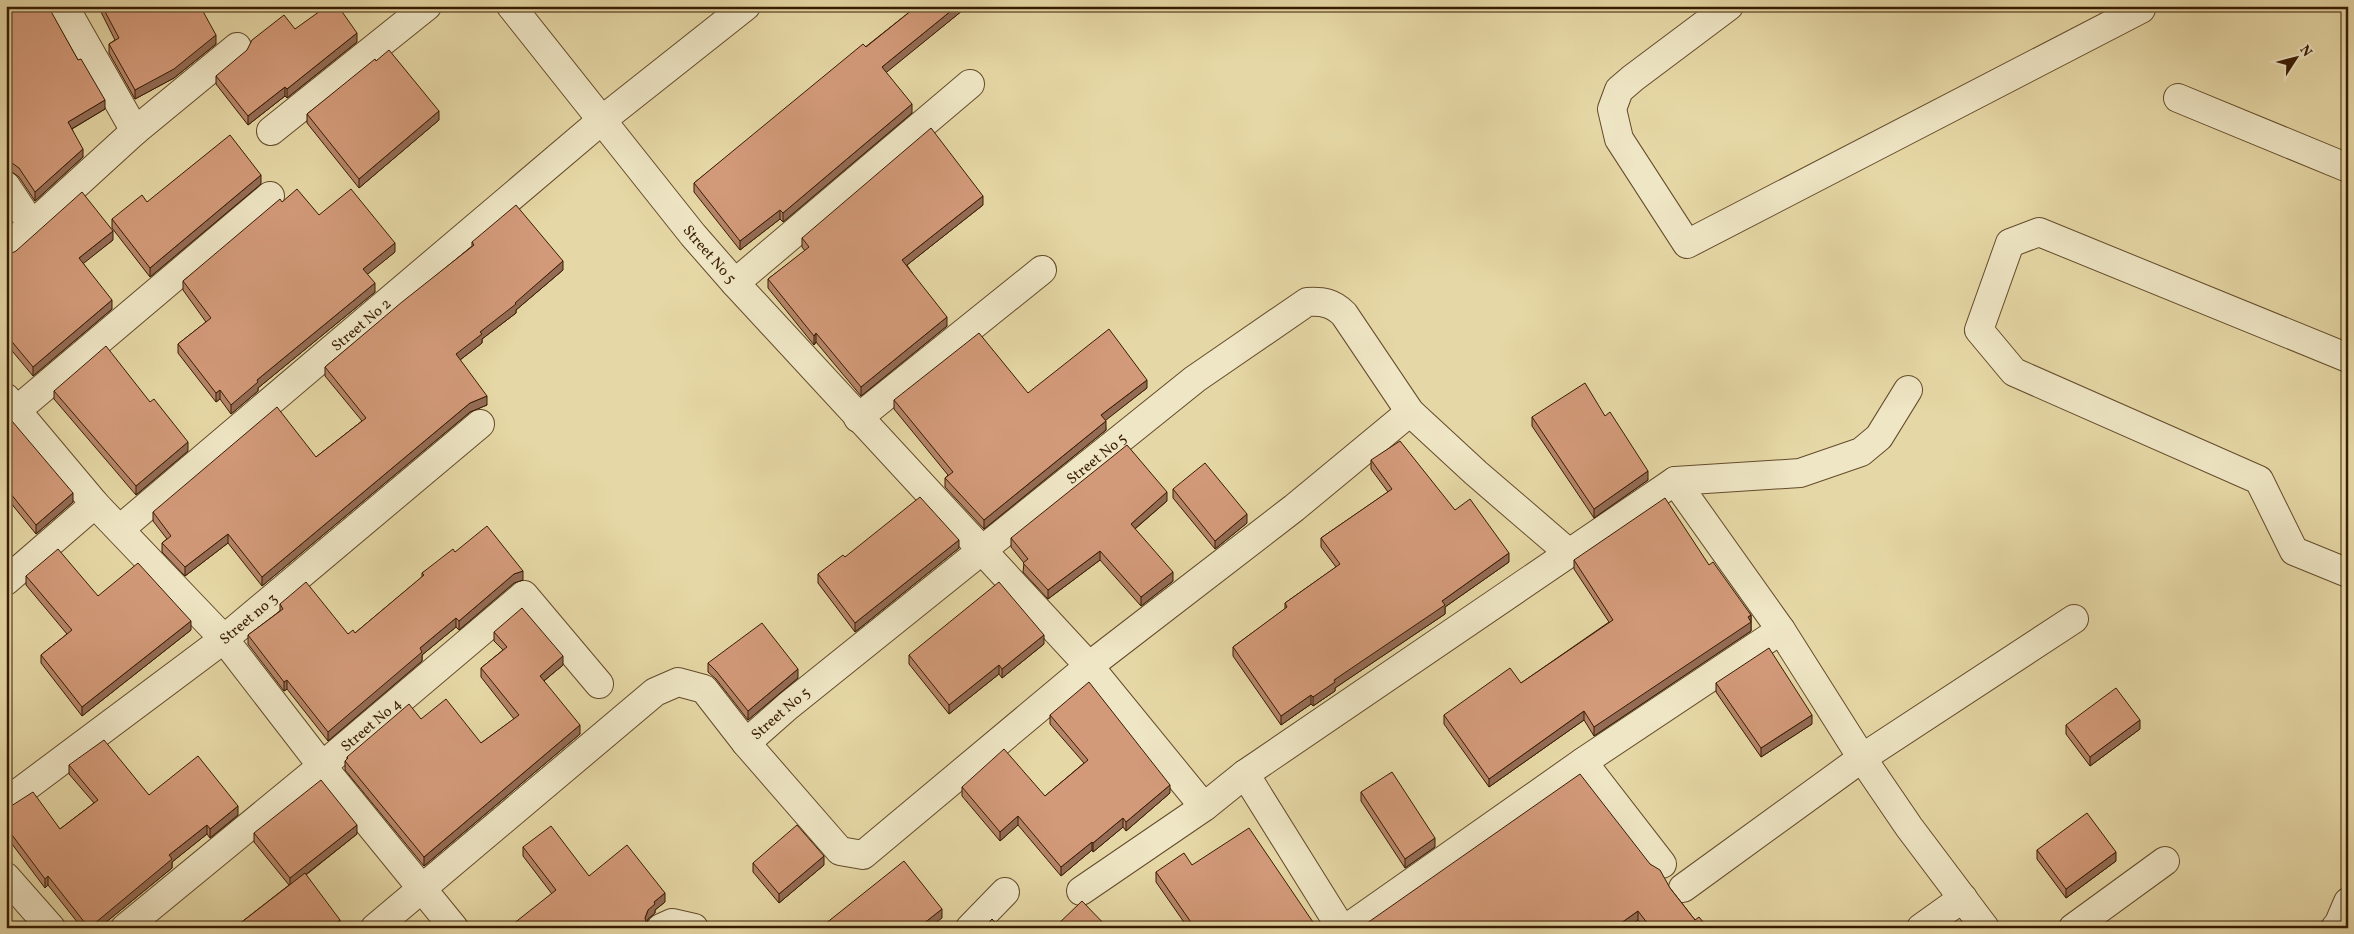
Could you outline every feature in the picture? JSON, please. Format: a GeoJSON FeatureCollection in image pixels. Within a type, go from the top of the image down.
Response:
{"type":"FeatureCollection","features":[{"type":"Feature","properties":{"kind":"street"},"geometry":{"type":"LineString","coordinates":[[64,6],[135,131]]}},
{"type":"Feature","properties":{"kind":"street"},"geometry":{"type":"LineString","coordinates":[[271,130],[427,6]]}},
{"type":"Feature","properties":{"kind":"street","name":"Street No 5"},"geometry":{"type":"LineString","coordinates":[[511,6],[693,235],[736,283],[970,84]]}},
{"type":"Feature","properties":{"kind":"street","name":"Street No 2"},"geometry":{"type":"LineString","coordinates":[[120,530],[602,120],[746,6]]}},
{"type":"Feature","properties":{"kind":"street"},"geometry":{"type":"LineString","coordinates":[[1729,6],[1619,90],[1612,109],[1619,139],[1687,244],[2141,9]]}},
{"type":"Feature","properties":{"kind":"street"},"geometry":{"type":"LineString","coordinates":[[6,248],[135,131],[237,47]]}},
{"type":"Feature","properties":{"kind":"street"},"geometry":{"type":"LineString","coordinates":[[2178,98],[2348,168]]}},
{"type":"Feature","properties":{"kind":"street"},"geometry":{"type":"LineString","coordinates":[[6,186],[32,225]]}},
{"type":"Feature","properties":{"kind":"street"},"geometry":{"type":"LineString","coordinates":[[270,196],[12,404],[95,504],[224,639],[322,766],[421,890],[454,928]]}},
{"type":"Feature","properties":{"kind":"street"},"geometry":{"type":"LineString","coordinates":[[2348,357],[2039,232],[2010,243],[1979,330],[2014,372],[2259,480],[2294,551],[2348,573]]}},
{"type":"Feature","properties":{"kind":"street"},"geometry":{"type":"LineString","coordinates":[[858,418],[1042,270]]}},
{"type":"Feature","properties":{"kind":"street"},"geometry":{"type":"LineString","coordinates":[[736,283],[858,418],[1089,666],[1204,807]]}},
{"type":"Feature","properties":{"kind":"street","name":"Street No 5"},"geometry":{"type":"LineString","coordinates":[[375,928],[655,692],[678,682],[704,689],[746,743],[788,706],[1195,379],[1307,302],[1320,301],[1335,305],[1344,314],[1410,412],[1476,473],[1569,553]]}},
{"type":"Feature","properties":{"kind":"street"},"geometry":{"type":"LineString","coordinates":[[1082,891],[1204,807],[1245,774],[1676,481],[1800,473],[1861,452],[1879,438],[1908,390]]}},
{"type":"Feature","properties":{"kind":"street"},"geometry":{"type":"LineString","coordinates":[[746,743],[817,827],[840,850],[863,855],[1089,666],[1294,508],[1410,412]]}},
{"type":"Feature","properties":{"kind":"street","name":"Street no 3"},"geometry":{"type":"LineString","coordinates":[[6,802],[224,639],[480,424]]}},
{"type":"Feature","properties":{"kind":"street"},"geometry":{"type":"LineString","coordinates":[[1676,481],[1781,630],[1862,758],[1910,827],[1985,928]]}},
{"type":"Feature","properties":{"kind":"street"},"geometry":{"type":"LineString","coordinates":[[6,581],[95,504]]}},
{"type":"Feature","properties":{"kind":"street","name":"Street No 4"},"geometry":{"type":"LineString","coordinates":[[124,928],[322,766],[524,595],[599,684]]}},
{"type":"Feature","properties":{"kind":"street"},"geometry":{"type":"LineString","coordinates":[[1683,888],[1862,758],[2074,619]]}},
{"type":"Feature","properties":{"kind":"street"},"geometry":{"type":"LineString","coordinates":[[1347,928],[1582,762],[1781,630]]}},
{"type":"Feature","properties":{"kind":"street"},"geometry":{"type":"LineString","coordinates":[[1582,762],[1662,864]]}},
{"type":"Feature","properties":{"kind":"street"},"geometry":{"type":"LineString","coordinates":[[1245,774],[1341,928]]}},
{"type":"Feature","properties":{"kind":"street"},"geometry":{"type":"LineString","coordinates":[[2073,928],[2165,861]]}},
{"type":"Feature","properties":{"kind":"street"},"geometry":{"type":"LineString","coordinates":[[6,877],[51,928]]}},
{"type":"Feature","properties":{"kind":"street"},"geometry":{"type":"LineString","coordinates":[[970,928],[1005,892]]}},
{"type":"Feature","properties":{"kind":"street"},"geometry":{"type":"LineString","coordinates":[[1921,928],[1963,898]]}},
{"type":"Feature","properties":{"kind":"street"},"geometry":{"type":"LineString","coordinates":[[2334,928],[2339,923],[2348,902]]}},
{"type":"Feature","properties":{"kind":"street"},"geometry":{"type":"LineString","coordinates":[[661,928],[672,923],[694,928]]}},
{"type":"Feature","properties":{"kind":"building"},"geometry":{"type":"Polygon","coordinates":[[[15,6],[48,6],[78,60],[81,59],[105,100],[68,122],[83,149],[35,192],[19,168],[12,163],[6,162],[6,14],[13,11],[11,8],[15,6]]]}},
{"type":"Feature","properties":{"kind":"building"},"geometry":{"type":"Polygon","coordinates":[[[102,6],[200,6],[216,35],[174,69],[135,90],[109,44],[119,38],[102,6]]]}},
{"type":"Feature","properties":{"kind":"building"},"geometry":{"type":"Polygon","coordinates":[[[327,6],[338,6],[357,33],[287,89],[285,87],[248,116],[216,76],[247,50],[252,40],[284,15],[295,29],[327,6]]]}},
{"type":"Feature","properties":{"kind":"building"},"geometry":{"type":"Polygon","coordinates":[[[917,6],[957,6],[882,67],[912,104],[783,213],[780,210],[740,241],[694,183],[863,44],[866,47],[917,6]]]}},
{"type":"Feature","properties":{"kind":"building"},"geometry":{"type":"Polygon","coordinates":[[[389,50],[439,111],[359,179],[307,114],[375,59],[376,61],[389,50]]]}},
{"type":"Feature","properties":{"kind":"building"},"geometry":{"type":"Polygon","coordinates":[[[931,128],[983,196],[902,260],[947,317],[861,387],[816,333],[814,336],[768,279],[809,247],[802,238],[931,128]]]}},
{"type":"Feature","properties":{"kind":"building"},"geometry":{"type":"Polygon","coordinates":[[[230,135],[261,175],[150,268],[112,219],[142,195],[147,202],[230,135]]]}},
{"type":"Feature","properties":{"kind":"building"},"geometry":{"type":"Polygon","coordinates":[[[297,189],[319,215],[351,189],[395,243],[363,269],[375,283],[257,380],[258,382],[231,405],[220,390],[216,393],[178,344],[211,318],[183,281],[280,199],[282,202],[297,189]]]}},
{"type":"Feature","properties":{"kind":"building"},"geometry":{"type":"Polygon","coordinates":[[[82,192],[113,231],[79,258],[112,300],[33,367],[8,337],[6,339],[6,254],[16,251],[82,192]]]}},
{"type":"Feature","properties":{"kind":"building"},"geometry":{"type":"Polygon","coordinates":[[[6,205],[11,213],[6,218],[6,205]]]}},
{"type":"Feature","properties":{"kind":"building"},"geometry":{"type":"Polygon","coordinates":[[[516,205],[563,261],[516,304],[480,332],[482,334],[456,354],[487,396],[470,403],[262,577],[228,534],[185,567],[162,543],[171,536],[153,512],[277,407],[316,457],[366,418],[325,367],[402,302],[474,245],[472,242],[516,205]]]}},
{"type":"Feature","properties":{"kind":"building"},"geometry":{"type":"Polygon","coordinates":[[[1109,329],[1147,380],[1101,415],[1106,421],[984,520],[945,478],[953,472],[894,400],[979,333],[1028,393],[1109,329]]]}},
{"type":"Feature","properties":{"kind":"building"},"geometry":{"type":"Polygon","coordinates":[[[106,346],[150,402],[154,399],[188,442],[136,486],[54,391],[106,346]]]}},
{"type":"Feature","properties":{"kind":"building"},"geometry":{"type":"Polygon","coordinates":[[[1585,383],[1605,416],[1610,412],[1648,471],[1594,509],[1532,417],[1585,383]]]}},
{"type":"Feature","properties":{"kind":"building"},"geometry":{"type":"Polygon","coordinates":[[[6,414],[73,493],[36,525],[6,488],[6,414]]]}},
{"type":"Feature","properties":{"kind":"building"},"geometry":{"type":"Polygon","coordinates":[[[1400,441],[1455,510],[1470,499],[1509,553],[1442,601],[1445,605],[1334,680],[1335,682],[1313,697],[1311,695],[1281,716],[1233,647],[1287,607],[1285,603],[1340,564],[1321,538],[1392,489],[1371,460],[1400,441]]]}},
{"type":"Feature","properties":{"kind":"building"},"geometry":{"type":"Polygon","coordinates":[[[1127,445],[1167,492],[1131,524],[1173,572],[1141,597],[1100,551],[1048,590],[1023,563],[1028,559],[1011,538],[1127,445]]]}},
{"type":"Feature","properties":{"kind":"building"},"geometry":{"type":"Polygon","coordinates":[[[1205,463],[1247,514],[1215,541],[1173,489],[1205,463]]]}},
{"type":"Feature","properties":{"kind":"building"},"geometry":{"type":"Polygon","coordinates":[[[920,497],[959,540],[855,623],[818,574],[843,555],[845,557],[920,497]]]}},
{"type":"Feature","properties":{"kind":"building"},"geometry":{"type":"Polygon","coordinates":[[[1665,498],[1709,565],[1713,562],[1751,615],[1748,617],[1751,622],[1594,727],[1584,711],[1489,779],[1444,715],[1510,668],[1521,683],[1613,620],[1574,560],[1665,498]]]}},
{"type":"Feature","properties":{"kind":"building"},"geometry":{"type":"Polygon","coordinates":[[[487,526],[523,571],[514,574],[459,621],[456,618],[420,648],[422,652],[328,732],[287,680],[284,682],[248,635],[283,609],[280,604],[306,582],[348,634],[353,630],[355,633],[424,575],[422,573],[453,549],[455,552],[487,526]]]}},
{"type":"Feature","properties":{"kind":"building"},"geometry":{"type":"Polygon","coordinates":[[[58,549],[98,596],[138,563],[191,621],[82,707],[41,655],[72,630],[26,576],[58,549]]]}},
{"type":"Feature","properties":{"kind":"building"},"geometry":{"type":"Polygon","coordinates":[[[999,582],[1044,635],[1002,669],[999,665],[949,705],[909,655],[999,582]]]}},
{"type":"Feature","properties":{"kind":"building"},"geometry":{"type":"Polygon","coordinates":[[[522,608],[563,656],[540,676],[580,725],[424,857],[345,761],[347,757],[409,704],[421,719],[446,699],[481,743],[519,715],[481,668],[507,647],[494,632],[522,608]]]}},
{"type":"Feature","properties":{"kind":"building"},"geometry":{"type":"Polygon","coordinates":[[[762,623],[798,669],[748,711],[708,663],[762,623]]]}},
{"type":"Feature","properties":{"kind":"building"},"geometry":{"type":"Polygon","coordinates":[[[1769,648],[1812,715],[1761,748],[1716,683],[1769,648]]]}},
{"type":"Feature","properties":{"kind":"building"},"geometry":{"type":"Polygon","coordinates":[[[1089,682],[1170,785],[1126,822],[1123,818],[1061,867],[1018,816],[1000,832],[962,787],[1004,749],[1045,796],[1088,760],[1050,715],[1089,682]]]}},
{"type":"Feature","properties":{"kind":"building"},"geometry":{"type":"Polygon","coordinates":[[[2116,688],[2140,720],[2090,757],[2066,725],[2116,688]]]}},
{"type":"Feature","properties":{"kind":"building"},"geometry":{"type":"Polygon","coordinates":[[[104,740],[149,795],[198,756],[238,806],[210,829],[207,825],[169,855],[172,859],[89,928],[48,876],[45,879],[6,827],[6,808],[33,792],[60,829],[98,800],[69,765],[104,740]]]}},
{"type":"Feature","properties":{"kind":"building"},"geometry":{"type":"Polygon","coordinates":[[[6,766],[10,771],[6,774],[6,766]]]}},
{"type":"Feature","properties":{"kind":"building"},"geometry":{"type":"Polygon","coordinates":[[[1392,772],[1435,838],[1405,859],[1361,792],[1392,772]]]}},
{"type":"Feature","properties":{"kind":"building"},"geometry":{"type":"Polygon","coordinates":[[[1580,774],[1650,864],[1660,870],[1670,888],[1695,920],[1699,917],[1708,928],[1651,928],[1638,911],[1614,928],[1360,928],[1580,774]]]}},
{"type":"Feature","properties":{"kind":"building"},"geometry":{"type":"Polygon","coordinates":[[[321,780],[357,825],[290,878],[254,833],[321,780]]]}},
{"type":"Feature","properties":{"kind":"building"},"geometry":{"type":"Polygon","coordinates":[[[2087,813],[2116,852],[2066,889],[2037,850],[2087,813]]]}},
{"type":"Feature","properties":{"kind":"building"},"geometry":{"type":"Polygon","coordinates":[[[797,825],[824,856],[779,894],[753,863],[797,825]]]}},
{"type":"Feature","properties":{"kind":"building"},"geometry":{"type":"Polygon","coordinates":[[[551,826],[589,876],[627,845],[665,893],[648,910],[645,918],[648,928],[508,928],[556,890],[523,847],[551,826]]]}},
{"type":"Feature","properties":{"kind":"building"},"geometry":{"type":"Polygon","coordinates":[[[1249,828],[1317,928],[1195,928],[1156,872],[1184,853],[1192,865],[1249,828]]]}},
{"type":"Feature","properties":{"kind":"building"},"geometry":{"type":"Polygon","coordinates":[[[904,861],[942,909],[918,928],[820,928],[904,861]]]}},
{"type":"Feature","properties":{"kind":"building"},"geometry":{"type":"Polygon","coordinates":[[[305,873],[340,920],[330,928],[234,928],[305,873]]]}},
{"type":"Feature","properties":{"kind":"building"},"geometry":{"type":"Polygon","coordinates":[[[1082,901],[1108,928],[1055,927],[1082,901]]]}},
{"type":"Feature","properties":{"kind":"building"},"geometry":{"type":"Polygon","coordinates":[[[992,919],[1001,928],[983,928],[992,919]]]}}]}
